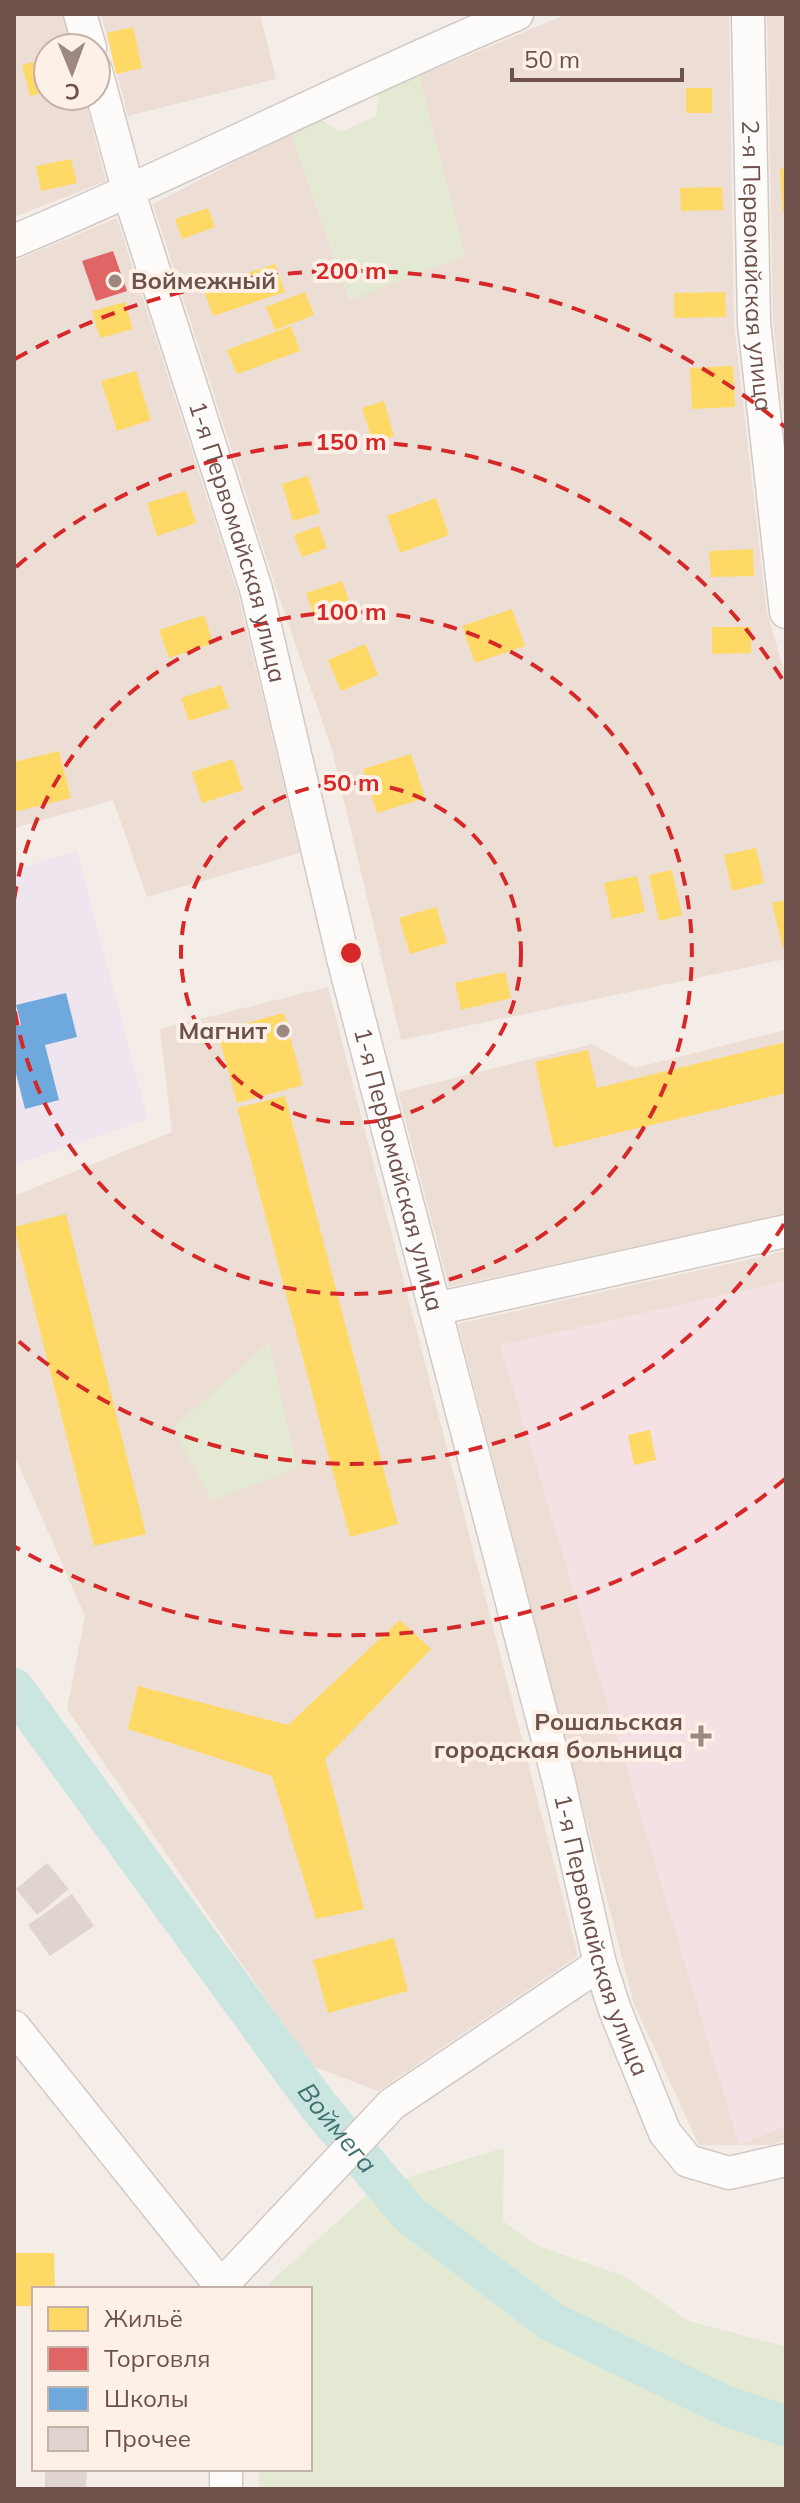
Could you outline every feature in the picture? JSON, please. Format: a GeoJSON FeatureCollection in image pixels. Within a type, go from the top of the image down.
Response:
{"type":"FeatureCollection","features":[{"type":"Feature","properties":{"kind":"street"},"geometry":{"type":"LineString","coordinates":[[14,241],[129,193],[403,62],[517,14]]}},
{"type":"Feature","properties":{"kind":"street","name":"2-я Первомайская улица"},"geometry":{"type":"LineString","coordinates":[[748,14],[754,323],[786,612]]}},
{"type":"Feature","properties":{"kind":"street","name":"1-я Первомайская улица"},"geometry":{"type":"LineString","coordinates":[[107,112],[129,193],[256,589],[344,962],[558,1778],[600,1964],[615,2010],[665,2133],[688,2161],[729,2173],[786,2160]]}},
{"type":"Feature","properties":{"kind":"street"},"geometry":{"type":"LineString","coordinates":[[435,1309],[786,1231]]}},
{"type":"Feature","properties":{"kind":"street"},"geometry":{"type":"LineString","coordinates":[[222,2287],[392,2104],[600,1964]]}},
{"type":"Feature","properties":{"kind":"street"},"geometry":{"type":"LineString","coordinates":[[14,2027],[220,2287]]}},
{"type":"Feature","properties":{"kind":"shaded area"},"geometry":{"type":"Polygon","coordinates":[[[14,14],[63,14],[68,32],[32,32],[32,112],[88,112],[106,181],[14,217],[14,14]]]}},
{"type":"Feature","properties":{"kind":"shaded area"},"geometry":{"type":"Polygon","coordinates":[[[101,14],[260,14],[276,79],[128,116],[112,56],[112,32],[106,32],[101,14]]]}},
{"type":"Feature","properties":{"kind":"shaded area"},"geometry":{"type":"Polygon","coordinates":[[[567,14],[729,14],[734,324],[767,613],[786,677],[786,959],[401,1040],[331,747],[275,585],[153,204],[291,133],[349,299],[465,256],[419,76],[567,14]]]}},
{"type":"Feature","properties":{"kind":"shaded area"},"geometry":{"type":"Polygon","coordinates":[[[767,14],[786,14],[786,439],[773,322],[767,14]]]}},
{"type":"Feature","properties":{"kind":"shaded area"},"geometry":{"type":"Polygon","coordinates":[[[117,218],[238,594],[300,853],[147,897],[113,800],[14,828],[14,261],[117,218]]]}},
{"type":"Feature","properties":{"kind":"shaded area"},"geometry":{"type":"Polygon","coordinates":[[[77,851],[148,1119],[14,1165],[14,870],[77,851]]]}},
{"type":"Feature","properties":{"kind":"shaded area"},"geometry":{"type":"Polygon","coordinates":[[[328,987],[578,1956],[378,2091],[312,2066],[67,1709],[85,1616],[14,1454],[14,1196],[172,1132],[160,1029],[328,987]]]}},
{"type":"Feature","properties":{"kind":"shaded area"},"geometry":{"type":"Polygon","coordinates":[[[786,1030],[786,1214],[449,1287],[398,1092],[592,1044],[635,1068],[786,1030]]]}},
{"type":"Feature","properties":{"kind":"shaded area","name":"Рошальская городская больница"},"geometry":{"type":"Polygon","coordinates":[[[786,1251],[786,2139],[771,2145],[699,2145],[634,2004],[458,1324],[786,1251]]]}},
{"type":"Feature","properties":{"kind":"shaded area","name":"Рошальская городская больница"},"geometry":{"type":"Polygon","coordinates":[[[786,1281],[786,2126],[739,2145],[500,1345],[786,1281]]]}},
{"type":"Feature","properties":{"kind":"green space"},"geometry":{"type":"Polygon","coordinates":[[[419,76],[465,256],[350,300],[291,133],[322,120],[340,132],[376,116],[379,94],[419,76]]]}},
{"type":"Feature","properties":{"kind":"green space"},"geometry":{"type":"Polygon","coordinates":[[[269,1343],[297,1468],[212,1501],[173,1428],[269,1343]]]}},
{"type":"Feature","properties":{"kind":"green space"},"geometry":{"type":"Polygon","coordinates":[[[504,2148],[503,2221],[538,2246],[624,2276],[689,2321],[786,2347],[786,2489],[259,2489],[259,2471],[312,2471],[312,2287],[268,2287],[269,2283],[376,2187],[504,2148]]]}},
{"type":"Feature","properties":{"kind":"building: Жильё"},"geometry":{"type":"Polygon","coordinates":[[[133,27],[142,68],[116,74],[111,32],[133,27]]]}},
{"type":"Feature","properties":{"kind":"building: Жильё"},"geometry":{"type":"Polygon","coordinates":[[[32,62],[32,95],[30,96],[22,65],[32,62]]]}},
{"type":"Feature","properties":{"kind":"building: Жильё"},"geometry":{"type":"Polygon","coordinates":[[[686,88],[712,88],[712,113],[686,113],[686,88]]]}},
{"type":"Feature","properties":{"kind":"building: Жильё"},"geometry":{"type":"Polygon","coordinates":[[[71,159],[77,183],[41,191],[36,166],[71,159]]]}},
{"type":"Feature","properties":{"kind":"building: Жильё"},"geometry":{"type":"Polygon","coordinates":[[[786,168],[786,212],[783,212],[780,169],[786,168]]]}},
{"type":"Feature","properties":{"kind":"building: Жильё"},"geometry":{"type":"Polygon","coordinates":[[[722,187],[723,210],[681,211],[680,188],[722,187]]]}},
{"type":"Feature","properties":{"kind":"building: Жильё"},"geometry":{"type":"Polygon","coordinates":[[[208,208],[215,227],[182,239],[175,219],[208,208]]]}},
{"type":"Feature","properties":{"kind":"building: Жильё"},"geometry":{"type":"Polygon","coordinates":[[[275,264],[285,292],[213,316],[203,288],[275,264]]]}},
{"type":"Feature","properties":{"kind":"building: Жильё"},"geometry":{"type":"Polygon","coordinates":[[[305,292],[314,315],[275,330],[266,307],[305,292]]]}},
{"type":"Feature","properties":{"kind":"building: Жильё"},"geometry":{"type":"Polygon","coordinates":[[[725,292],[726,317],[674,318],[674,293],[725,292]]]}},
{"type":"Feature","properties":{"kind":"building: Жильё"},"geometry":{"type":"Polygon","coordinates":[[[125,302],[133,329],[100,338],[92,311],[125,302]]]}},
{"type":"Feature","properties":{"kind":"building: Жильё"},"geometry":{"type":"Polygon","coordinates":[[[291,326],[300,351],[237,374],[227,350],[291,326]]]}},
{"type":"Feature","properties":{"kind":"building: Жильё"},"geometry":{"type":"Polygon","coordinates":[[[733,366],[735,407],[692,409],[690,368],[733,366]]]}},
{"type":"Feature","properties":{"kind":"building: Жильё"},"geometry":{"type":"Polygon","coordinates":[[[136,371],[151,420],[117,431],[101,381],[136,371]]]}},
{"type":"Feature","properties":{"kind":"building: Жильё"},"geometry":{"type":"Polygon","coordinates":[[[384,401],[394,436],[373,443],[362,408],[384,401]]]}},
{"type":"Feature","properties":{"kind":"building: Жильё"},"geometry":{"type":"Polygon","coordinates":[[[308,476],[320,513],[293,521],[282,484],[308,476]]]}},
{"type":"Feature","properties":{"kind":"building: Жильё"},"geometry":{"type":"Polygon","coordinates":[[[186,491],[196,523],[157,536],[147,503],[186,491]]]}},
{"type":"Feature","properties":{"kind":"building: Жильё"},"geometry":{"type":"Polygon","coordinates":[[[436,498],[449,535],[400,553],[387,516],[436,498]]]}},
{"type":"Feature","properties":{"kind":"building: Жильё"},"geometry":{"type":"Polygon","coordinates":[[[319,526],[327,548],[302,557],[294,535],[319,526]]]}},
{"type":"Feature","properties":{"kind":"building: Жильё"},"geometry":{"type":"Polygon","coordinates":[[[753,549],[754,576],[711,577],[709,551],[753,549]]]}},
{"type":"Feature","properties":{"kind":"building: Жильё"},"geometry":{"type":"Polygon","coordinates":[[[342,581],[352,609],[316,622],[306,593],[342,581]]]}},
{"type":"Feature","properties":{"kind":"building: Жильё"},"geometry":{"type":"Polygon","coordinates":[[[512,609],[525,646],[475,663],[462,626],[512,609]]]}},
{"type":"Feature","properties":{"kind":"building: Жильё"},"geometry":{"type":"Polygon","coordinates":[[[204,615],[213,643],[169,658],[159,630],[204,615]]]}},
{"type":"Feature","properties":{"kind":"building: Жильё"},"geometry":{"type":"Polygon","coordinates":[[[712,627],[751,627],[751,653],[712,654],[712,627]]]}},
{"type":"Feature","properties":{"kind":"building: Жильё"},"geometry":{"type":"Polygon","coordinates":[[[365,644],[378,675],[341,691],[328,660],[365,644]]]}},
{"type":"Feature","properties":{"kind":"building: Жильё"},"geometry":{"type":"Polygon","coordinates":[[[221,685],[229,708],[189,721],[181,698],[221,685]]]}},
{"type":"Feature","properties":{"kind":"building: Жильё"},"geometry":{"type":"Polygon","coordinates":[[[59,751],[71,798],[14,812],[14,762],[59,751]]]}},
{"type":"Feature","properties":{"kind":"building: Жильё"},"geometry":{"type":"Polygon","coordinates":[[[411,754],[425,798],[377,813],[363,769],[411,754]]]}},
{"type":"Feature","properties":{"kind":"building: Жильё"},"geometry":{"type":"Polygon","coordinates":[[[233,759],[243,790],[202,803],[192,772],[233,759]]]}},
{"type":"Feature","properties":{"kind":"building: Жильё"},"geometry":{"type":"Polygon","coordinates":[[[756,848],[764,883],[732,891],[724,855],[756,848]]]}},
{"type":"Feature","properties":{"kind":"building: Жильё"},"geometry":{"type":"Polygon","coordinates":[[[672,870],[682,915],[659,921],[649,875],[672,870]]]}},
{"type":"Feature","properties":{"kind":"building: Жильё"},"geometry":{"type":"Polygon","coordinates":[[[637,876],[645,912],[612,919],[604,883],[637,876]]]}},
{"type":"Feature","properties":{"kind":"building: Жильё"},"geometry":{"type":"Polygon","coordinates":[[[786,900],[786,948],[783,949],[772,903],[786,900]]]}},
{"type":"Feature","properties":{"kind":"building: Жильё"},"geometry":{"type":"Polygon","coordinates":[[[436,907],[447,943],[410,954],[399,918],[436,907]]]}},
{"type":"Feature","properties":{"kind":"building: Жильё"},"geometry":{"type":"Polygon","coordinates":[[[505,972],[511,998],[461,1010],[455,983],[505,972]]]}},
{"type":"Feature","properties":{"kind":"building: Жильё"},"geometry":{"type":"Polygon","coordinates":[[[284,1013],[303,1085],[237,1103],[217,1031],[284,1013]]]}},
{"type":"Feature","properties":{"kind":"building: Жильё"},"geometry":{"type":"Polygon","coordinates":[[[786,1042],[786,1093],[554,1148],[535,1062],[588,1050],[597,1088],[786,1042]]]}},
{"type":"Feature","properties":{"kind":"building: Жильё"},"geometry":{"type":"Polygon","coordinates":[[[285,1096],[398,1524],[350,1537],[237,1108],[285,1096]]]}},
{"type":"Feature","properties":{"kind":"building: Жильё"},"geometry":{"type":"Polygon","coordinates":[[[66,1214],[146,1534],[94,1546],[14,1227],[66,1214]]]}},
{"type":"Feature","properties":{"kind":"building: Жильё"},"geometry":{"type":"Polygon","coordinates":[[[650,1430],[656,1460],[634,1465],[628,1435],[650,1430]]]}},
{"type":"Feature","properties":{"kind":"building: Жильё"},"geometry":{"type":"Polygon","coordinates":[[[400,1620],[431,1649],[325,1759],[364,1909],[316,1919],[272,1776],[128,1729],[138,1686],[288,1725],[400,1620]]]}},
{"type":"Feature","properties":{"kind":"building: Жильё"},"geometry":{"type":"Polygon","coordinates":[[[394,1938],[408,1991],[328,2013],[313,1960],[394,1938]]]}},
{"type":"Feature","properties":{"kind":"building: Жильё"},"geometry":{"type":"Polygon","coordinates":[[[14,2253],[54,2253],[55,2287],[32,2287],[32,2306],[14,2306],[14,2253]]]}},
{"type":"Feature","properties":{"kind":"building: Торговля"},"geometry":{"type":"Polygon","coordinates":[[[113,251],[127,291],[96,301],[82,261],[113,251]]]}},
{"type":"Feature","properties":{"kind":"building: Школы"},"geometry":{"type":"Polygon","coordinates":[[[66,993],[77,1037],[45,1045],[59,1100],[25,1109],[14,1065],[14,1026],[21,1025],[16,1005],[66,993]]]}},
{"type":"Feature","properties":{"kind":"building: Прочее"},"geometry":{"type":"Polygon","coordinates":[[[47,1863],[69,1889],[37,1915],[16,1889],[47,1863]]]}},
{"type":"Feature","properties":{"kind":"building: Прочее"},"geometry":{"type":"Polygon","coordinates":[[[72,1894],[94,1926],[50,1956],[28,1925],[72,1894]]]}},
{"type":"Feature","properties":{"kind":"building: Прочее"},"geometry":{"type":"Polygon","coordinates":[[[45,2471],[87,2471],[86,2489],[45,2489],[45,2471]]]}},
{"type":"Feature","properties":{"kind":"waterway","name":"Воймега"},"geometry":{"type":"LineString","coordinates":[[14,1688],[317,2104],[409,2214],[552,2322],[726,2406],[786,2426]]}},
{"type":"Feature","properties":{"kind":"place","name":"Воймежный"},"geometry":{"type":"Point","coordinates":[115,281]}},
{"type":"Feature","properties":{"kind":"place","name":"Магнит"},"geometry":{"type":"Point","coordinates":[283,1031]}},
{"type":"Feature","properties":{"kind":"place","name":"Рошальская городская больница"},"geometry":{"type":"Point","coordinates":[701,1736]}}]}
